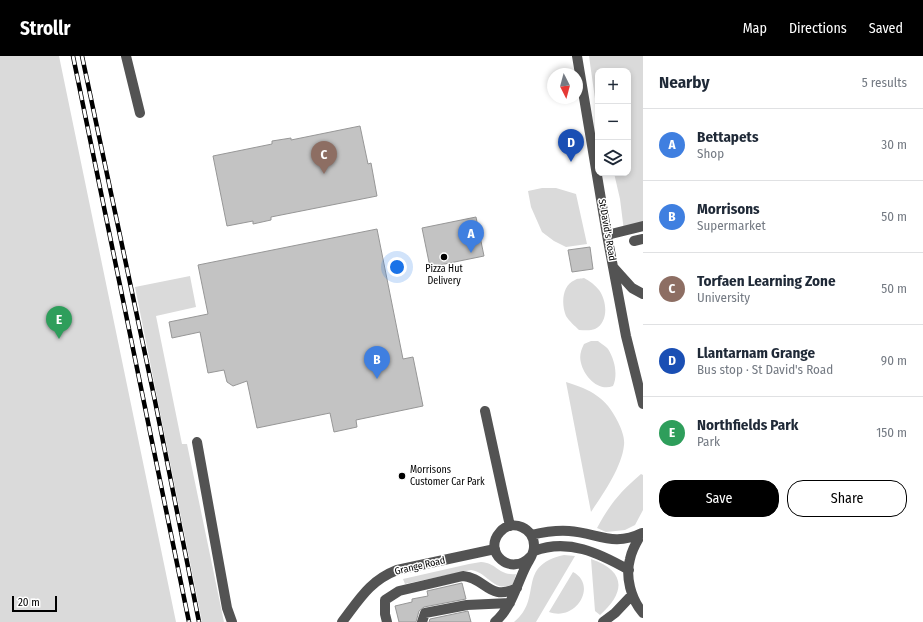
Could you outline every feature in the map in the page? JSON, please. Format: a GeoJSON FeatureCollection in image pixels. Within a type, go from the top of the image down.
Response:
{"type":"FeatureCollection","features":[{"type":"Feature","properties":{"kind":"street"},"geometry":{"type":"LineString","coordinates":[[126,56],[140,113]]}},
{"type":"Feature","properties":{"kind":"street","name":"St David's Road"},"geometry":{"type":"LineString","coordinates":[[577,56],[607,235],[626,336],[643,404]]}},
{"type":"Feature","properties":{"kind":"street"},"geometry":{"type":"LineString","coordinates":[[607,235],[643,226]]}},
{"type":"Feature","properties":{"kind":"street"},"geometry":{"type":"LineString","coordinates":[[613,267],[632,288],[643,294]]}},
{"type":"Feature","properties":{"kind":"street"},"geometry":{"type":"LineString","coordinates":[[485,411],[510,526]]}},
{"type":"Feature","properties":{"kind":"street"},"geometry":{"type":"LineString","coordinates":[[197,442],[227,608],[232,622]]}},
{"type":"Feature","properties":{"kind":"street"},"geometry":{"type":"LineString","coordinates":[[495,622],[510,602],[532,554],[534,540],[531,535],[522,527],[510,526],[500,532],[495,543],[495,549],[498,556],[502,561],[508,564],[521,564],[527,561],[532,554],[543,548],[570,546],[585,549],[629,570]]}},
{"type":"Feature","properties":{"kind":"street"},"geometry":{"type":"LineString","coordinates":[[531,535],[554,531],[569,531],[610,539],[624,540],[632,538],[642,532]]}},
{"type":"Feature","properties":{"kind":"street"},"geometry":{"type":"LineString","coordinates":[[642,532],[629,560],[629,580],[632,594],[643,613]]}},
{"type":"Feature","properties":{"kind":"street","name":"Grange Road"},"geometry":{"type":"LineString","coordinates":[[342,622],[368,588],[374,582],[388,574],[397,570],[495,549]]}},
{"type":"Feature","properties":{"kind":"street"},"geometry":{"type":"LineString","coordinates":[[387,622],[385,600],[399,591],[462,576],[469,576],[496,592],[508,592],[517,588]]}},
{"type":"Feature","properties":{"kind":"street"},"geometry":{"type":"LineString","coordinates":[[603,622],[615,613],[632,594]]}},
{"type":"Feature","properties":{"kind":"street"},"geometry":{"type":"LineString","coordinates":[[422,622],[425,613],[467,605],[510,602]]}},
{"type":"Feature","properties":{"kind":"shaded area"},"geometry":{"type":"Polygon","coordinates":[[[0,56],[59,56],[176,622],[0,622],[0,56]]]}},
{"type":"Feature","properties":{"kind":"shaded area"},"geometry":{"type":"Polygon","coordinates":[[[589,56],[643,56],[643,226],[624,231],[620,199],[615,176],[631,176],[631,68],[595,68],[595,99],[589,56]]]}},
{"type":"Feature","properties":{"kind":"shaded area"},"geometry":{"type":"Polygon","coordinates":[[[542,188],[556,188],[576,194],[587,244],[566,247],[554,241],[542,232],[531,207],[528,191],[542,188]]]}},
{"type":"Feature","properties":{"kind":"shaded area"},"geometry":{"type":"Polygon","coordinates":[[[190,276],[196,307],[156,316],[182,444],[187,444],[224,622],[202,622],[135,287],[190,276]]]}},
{"type":"Feature","properties":{"kind":"shaded area"},"geometry":{"type":"Polygon","coordinates":[[[584,278],[599,290],[605,305],[605,316],[603,322],[600,326],[591,330],[579,330],[566,316],[563,306],[567,286],[576,279],[584,278]]]}},
{"type":"Feature","properties":{"kind":"shaded area"},"geometry":{"type":"Polygon","coordinates":[[[591,341],[598,341],[607,348],[610,353],[614,363],[615,372],[615,382],[613,386],[602,387],[597,385],[588,378],[585,373],[580,358],[581,351],[584,344],[591,341]]]}},
{"type":"Feature","properties":{"kind":"shaded area"},"geometry":{"type":"Polygon","coordinates":[[[566,382],[583,388],[603,400],[613,413],[623,436],[624,445],[620,462],[611,480],[591,512],[566,382]]]}},
{"type":"Feature","properties":{"kind":"shaded area"},"geometry":{"type":"Polygon","coordinates":[[[641,474],[643,475],[643,510],[635,525],[625,530],[606,532],[597,528],[606,512],[616,499],[641,474]]]}},
{"type":"Feature","properties":{"kind":"shaded area"},"geometry":{"type":"Polygon","coordinates":[[[564,555],[575,556],[536,622],[514,622],[523,613],[528,603],[535,575],[540,567],[549,560],[564,555]]]}},
{"type":"Feature","properties":{"kind":"shaded area"},"geometry":{"type":"Polygon","coordinates":[[[591,559],[603,564],[611,570],[616,576],[618,583],[618,590],[614,598],[609,606],[600,615],[595,611],[591,559]]]}},
{"type":"Feature","properties":{"kind":"shaded area"},"geometry":{"type":"Polygon","coordinates":[[[481,562],[491,565],[506,573],[516,574],[513,584],[501,586],[482,574],[471,570],[405,584],[403,579],[469,564],[481,562]]]}},
{"type":"Feature","properties":{"kind":"shaded area"},"geometry":{"type":"Polygon","coordinates":[[[573,572],[580,578],[584,585],[584,593],[580,601],[568,612],[559,614],[549,612],[573,572]]]}},
{"type":"Feature","properties":{"kind":"building"},"geometry":{"type":"Polygon","coordinates":[[[360,126],[368,164],[371,163],[377,196],[271,217],[271,220],[253,224],[253,221],[227,226],[213,156],[272,144],[272,141],[291,138],[291,140],[360,126]]]}},
{"type":"Feature","properties":{"kind":"building"},"geometry":{"type":"Polygon","coordinates":[[[476,217],[484,256],[430,267],[422,228],[476,217]]]}},
{"type":"Feature","properties":{"kind":"building"},"geometry":{"type":"Polygon","coordinates":[[[377,229],[403,359],[413,357],[423,406],[356,420],[357,427],[334,432],[330,413],[257,428],[247,381],[233,386],[227,382],[224,370],[208,373],[200,332],[172,338],[169,322],[208,314],[198,265],[377,229]]]}},
{"type":"Feature","properties":{"kind":"building"},"geometry":{"type":"Polygon","coordinates":[[[590,247],[593,269],[572,272],[568,250],[590,247]]]}},
{"type":"Feature","properties":{"kind":"building"},"geometry":{"type":"Polygon","coordinates":[[[462,583],[466,599],[424,607],[419,611],[416,622],[399,622],[395,606],[412,602],[412,599],[428,596],[427,591],[462,583]]]}},
{"type":"Feature","properties":{"kind":"building"},"geometry":{"type":"Polygon","coordinates":[[[468,611],[471,622],[429,622],[430,619],[468,611]]]}},
{"type":"Feature","properties":{"kind":"railway"},"geometry":{"type":"LineString","coordinates":[[73,56],[189,622]]}},
{"type":"Feature","properties":{"kind":"railway"},"geometry":{"type":"LineString","coordinates":[[82,56],[155,401],[199,622]]}},
{"type":"Feature","properties":{"kind":"place","name":"Llantarnam Grange"},"geometry":{"type":"Point","coordinates":[571,162]}},
{"type":"Feature","properties":{"kind":"place","name":"Torfaen Learning Zone"},"geometry":{"type":"Point","coordinates":[324,174]}},
{"type":"Feature","properties":{"kind":"place","name":"Bettapets"},"geometry":{"type":"Point","coordinates":[471,253]}},
{"type":"Feature","properties":{"kind":"place","name":"Pizza Hut Delivery"},"geometry":{"type":"Point","coordinates":[444,257]}},
{"type":"Feature","properties":{"kind":"place","name":"Northfields Park"},"geometry":{"type":"Point","coordinates":[59,339]}},
{"type":"Feature","properties":{"kind":"place","name":"Morrisons"},"geometry":{"type":"Point","coordinates":[377,379]}},
{"type":"Feature","properties":{"kind":"place","name":"Morrisons Customer Car Park"},"geometry":{"type":"Point","coordinates":[402,476]}}]}
